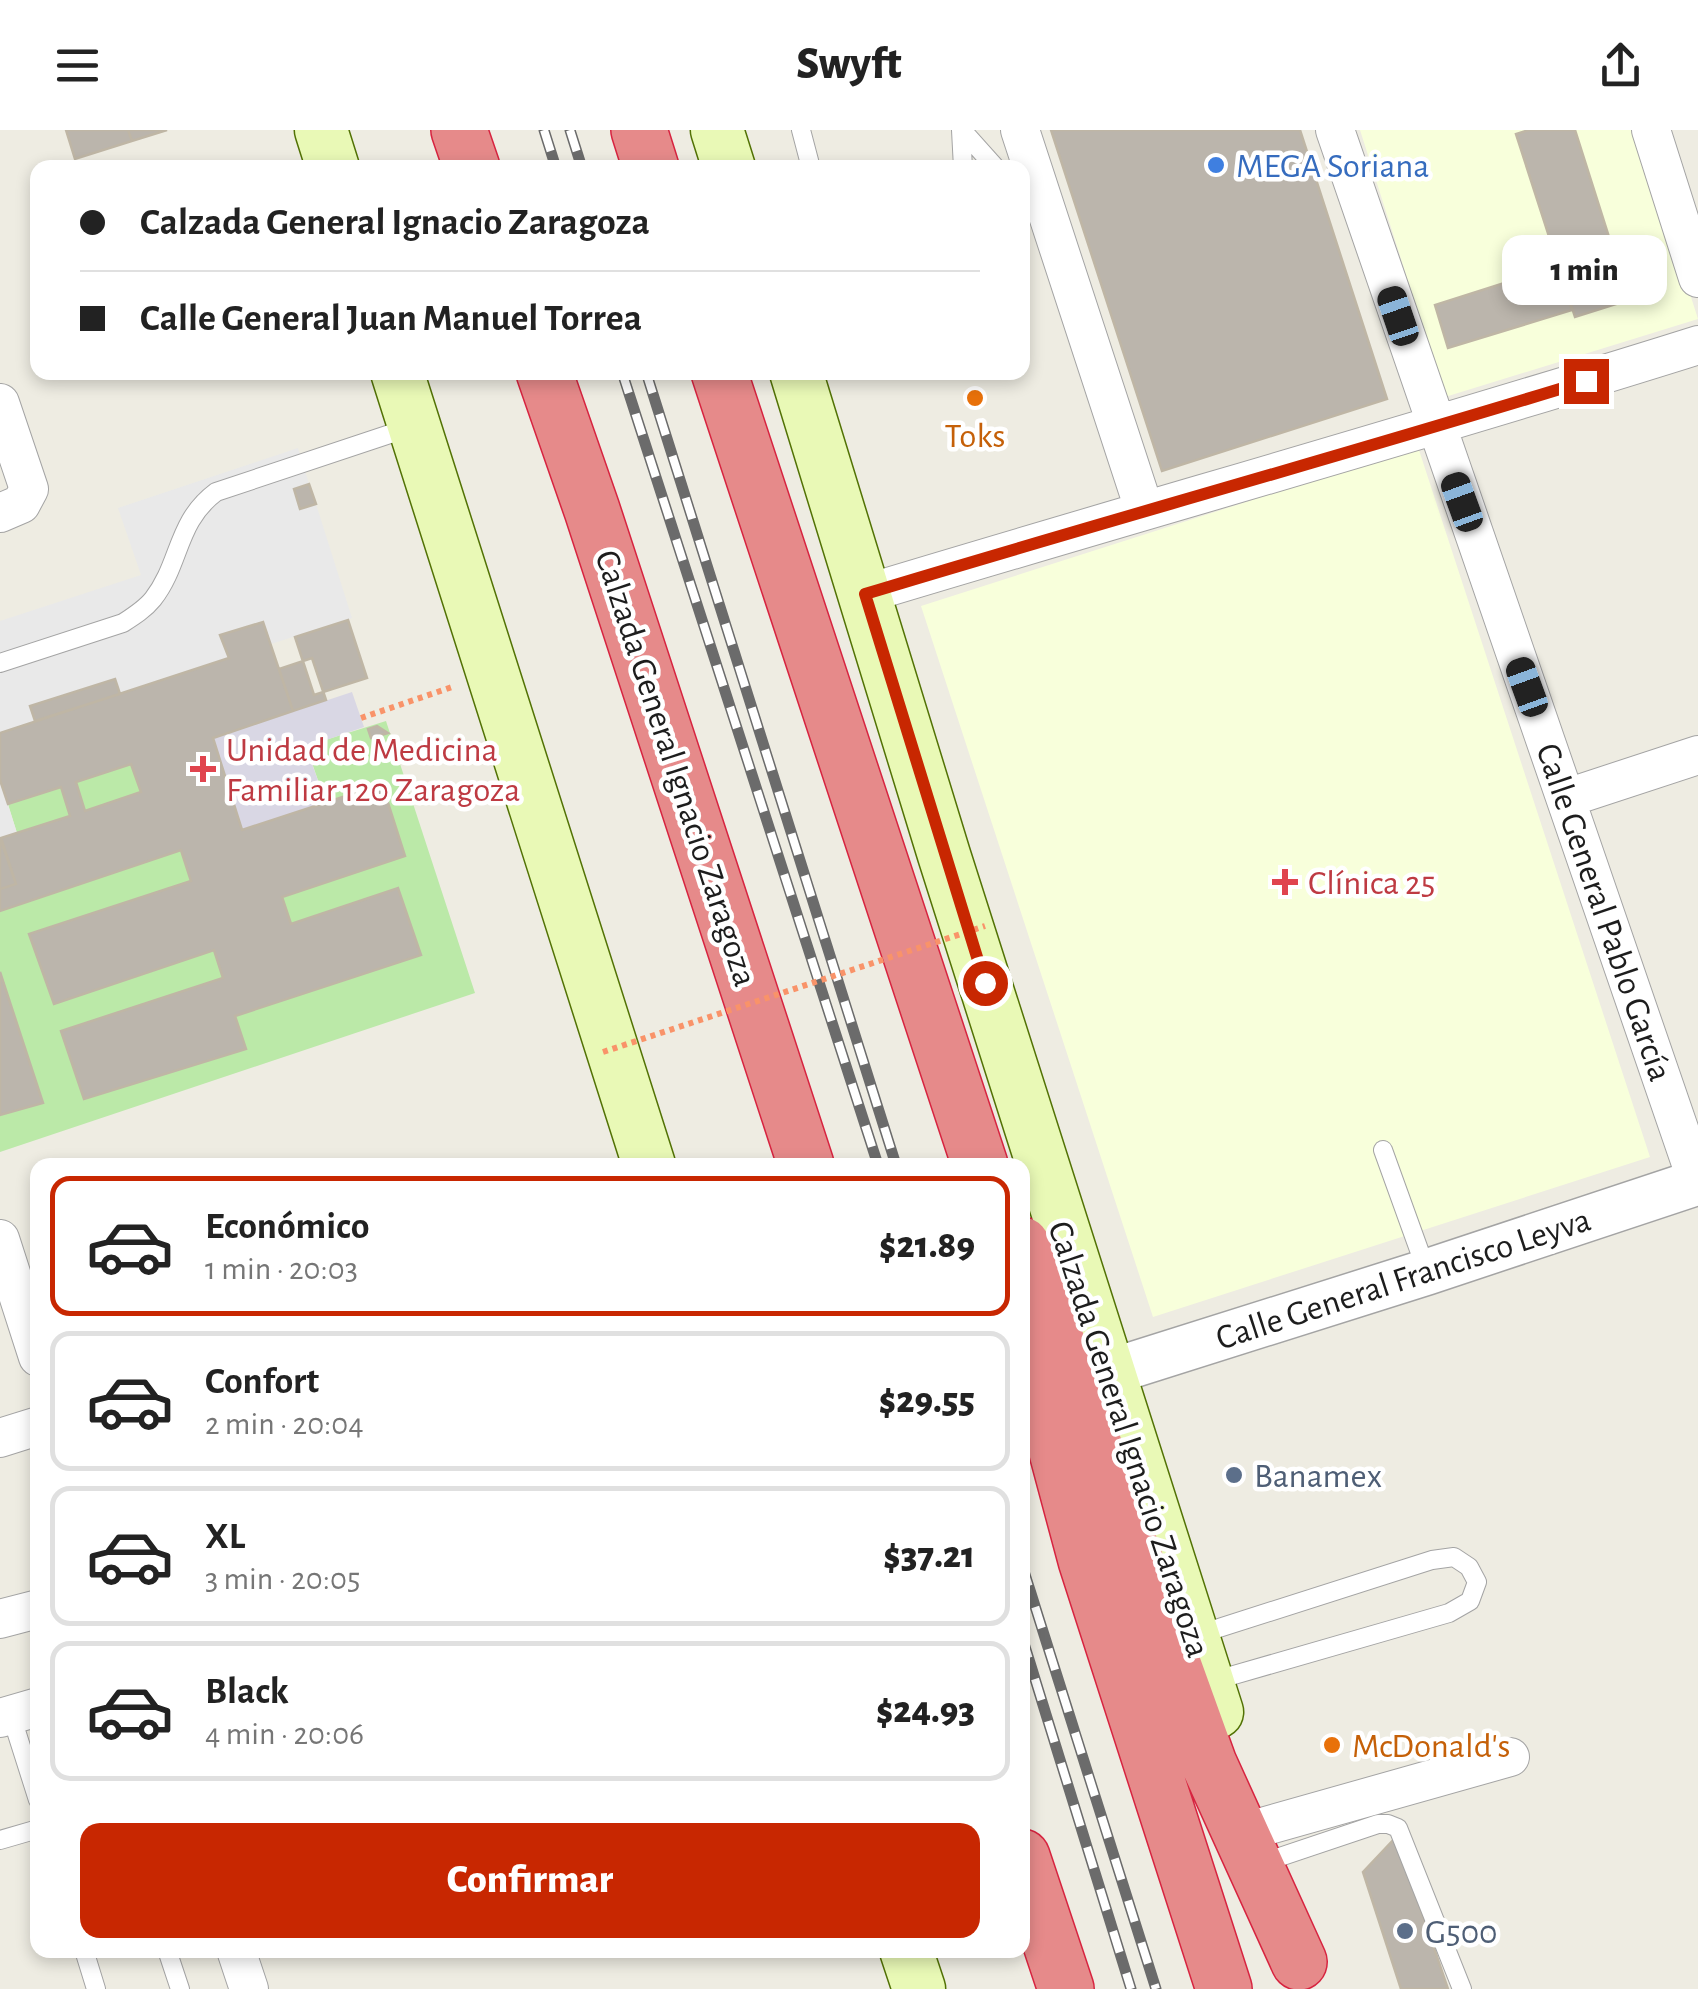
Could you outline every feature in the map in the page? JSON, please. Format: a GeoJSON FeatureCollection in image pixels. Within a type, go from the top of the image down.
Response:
{"type":"FeatureCollection","features":[{"type":"Feature","properties":{"kind":"highway"},"geometry":{"type":"LineString","coordinates":[[459,130],[469,160]]}},
{"type":"Feature","properties":{"kind":"highway"},"geometry":{"type":"LineString","coordinates":[[639,130],[648,160]]}},
{"type":"Feature","properties":{"kind":"highway","name":"Calzada General Ignacio Zaragoza"},"geometry":{"type":"LineString","coordinates":[[547,380],[804,1158]]}},
{"type":"Feature","properties":{"kind":"highway"},"geometry":{"type":"LineString","coordinates":[[722,380],[979,1158]]}},
{"type":"Feature","properties":{"kind":"highway"},"geometry":{"type":"LineString","coordinates":[[1030,1267],[1196,1730],[1303,1976]]}},
{"type":"Feature","properties":{"kind":"highway","name":"Calzada General Ignacio Zaragoza"},"geometry":{"type":"LineString","coordinates":[[1030,1354],[1086,1560],[1224,1989]]}},
{"type":"Feature","properties":{"kind":"highway"},"geometry":{"type":"LineString","coordinates":[[1030,1880],[1066,1989]]}},
{"type":"Feature","properties":{"kind":"main road"},"geometry":{"type":"LineString","coordinates":[[321,130],[330,160]]}},
{"type":"Feature","properties":{"kind":"main road"},"geometry":{"type":"LineString","coordinates":[[717,130],[726,160]]}},
{"type":"Feature","properties":{"kind":"main road"},"geometry":{"type":"LineString","coordinates":[[400,380],[647,1158]]}},
{"type":"Feature","properties":{"kind":"main road","name":"Calzada General Ignacio Zaragoza"},"geometry":{"type":"LineString","coordinates":[[798,380],[1107,1373],[1303,1976]]}},
{"type":"Feature","properties":{"kind":"main road"},"geometry":{"type":"LineString","coordinates":[[909,1958],[919,1989]]}},
{"type":"Feature","properties":{"kind":"street"},"geometry":{"type":"LineString","coordinates":[[1020,130],[1030,160]]}},
{"type":"Feature","properties":{"kind":"street","name":"Calle General Pablo García"},"geometry":{"type":"LineString","coordinates":[[1336,130],[1435,428],[1698,1182]]}},
{"type":"Feature","properties":{"kind":"street"},"geometry":{"type":"LineString","coordinates":[[1652,130],[1698,278]]}},
{"type":"Feature","properties":{"kind":"street"},"geometry":{"type":"LineString","coordinates":[[1030,161],[1144,509]]}},
{"type":"Feature","properties":{"kind":"street"},"geometry":{"type":"LineString","coordinates":[[865,594],[1144,509],[1435,428],[1698,345]]}},
{"type":"Feature","properties":{"kind":"street"},"geometry":{"type":"LineString","coordinates":[[0,403],[29,489],[22,504],[0,513]]}},
{"type":"Feature","properties":{"kind":"street"},"geometry":{"type":"LineString","coordinates":[[1566,798],[1698,755]]}},
{"type":"Feature","properties":{"kind":"street","name":"Calle General Francisco Leyva"},"geometry":{"type":"LineString","coordinates":[[1107,1373],[1698,1182]]}},
{"type":"Feature","properties":{"kind":"street"},"geometry":{"type":"LineString","coordinates":[[0,1239],[30,1333]]}},
{"type":"Feature","properties":{"kind":"street"},"geometry":{"type":"LineString","coordinates":[[0,1438],[30,1429]]}},
{"type":"Feature","properties":{"kind":"street"},"geometry":{"type":"LineString","coordinates":[[0,1620],[30,1611]]}},
{"type":"Feature","properties":{"kind":"street"},"geometry":{"type":"LineString","coordinates":[[1260,1845],[1510,1757]]}},
{"type":"Feature","properties":{"kind":"street"},"geometry":{"type":"LineString","coordinates":[[239,1958],[249,1989]]}},
{"type":"Feature","properties":{"kind":"lane"},"geometry":{"type":"LineString","coordinates":[[801,130],[809,160]]}},
{"type":"Feature","properties":{"kind":"lane"},"geometry":{"type":"LineString","coordinates":[[961,130],[963,160]]}},
{"type":"Feature","properties":{"kind":"lane"},"geometry":{"type":"LineString","coordinates":[[961,130],[989,160]]}},
{"type":"Feature","properties":{"kind":"lane"},"geometry":{"type":"LineString","coordinates":[[1030,205],[1052,228]]}},
{"type":"Feature","properties":{"kind":"lane"},"geometry":{"type":"LineString","coordinates":[[0,663],[123,623],[140,612],[163,584],[188,520],[216,492],[414,426]]}},
{"type":"Feature","properties":{"kind":"lane"},"geometry":{"type":"LineString","coordinates":[[1382,1150],[1428,1272]]}},
{"type":"Feature","properties":{"kind":"lane"},"geometry":{"type":"LineString","coordinates":[[1454,1557],[1469,1567],[1477,1582],[1470,1601],[1449,1612],[1200,1659],[1432,1560],[1454,1557]]}},
{"type":"Feature","properties":{"kind":"lane"},"geometry":{"type":"LineString","coordinates":[[16,1713],[30,1768]]}},
{"type":"Feature","properties":{"kind":"lane"},"geometry":{"type":"LineString","coordinates":[[1260,1845],[1378,1824],[1398,1828],[1462,1989]]}},
{"type":"Feature","properties":{"kind":"lane"},"geometry":{"type":"LineString","coordinates":[[0,1840],[30,1832]]}},
{"type":"Feature","properties":{"kind":"lane"},"geometry":{"type":"LineString","coordinates":[[86,1958],[96,1989]]}},
{"type":"Feature","properties":{"kind":"lane"},"geometry":{"type":"LineString","coordinates":[[170,1958],[180,1989]]}},
{"type":"Feature","properties":{"kind":"path"},"geometry":{"type":"LineString","coordinates":[[361,718],[492,674]]}},
{"type":"Feature","properties":{"kind":"path"},"geometry":{"type":"LineString","coordinates":[[604,1052],[985,926]]}},
{"type":"Feature","properties":{"kind":"shaded area"},"geometry":{"type":"Polygon","coordinates":[[[1360,130],[1638,130],[1698,319],[1445,397],[1360,130]]]}},
{"type":"Feature","properties":{"kind":"shaded area","name":"Clínica 25"},"geometry":{"type":"Polygon","coordinates":[[[1418,447],[1650,1157],[1153,1317],[921,606],[1418,447]]]}},
{"type":"Feature","properties":{"kind":"shaded area"},"geometry":{"type":"Polygon","coordinates":[[[298,448],[309,484],[294,489],[299,508],[316,504],[352,618],[271,644],[263,622],[221,635],[229,658],[0,733],[0,621],[141,575],[118,508],[298,448]]]}},
{"type":"Feature","properties":{"kind":"shaded area"},"geometry":{"type":"Polygon","coordinates":[[[352,692],[364,727],[306,747],[326,803],[242,830],[213,738],[352,692]]]}},
{"type":"Feature","properties":{"kind":"shaded area"},"geometry":{"type":"Polygon","coordinates":[[[0,780],[17,833],[0,838],[0,780]]]}},
{"type":"Feature","properties":{"kind":"green space"},"geometry":{"type":"Polygon","coordinates":[[[386,721],[475,993],[0,1152],[0,1115],[43,1103],[0,972],[0,911],[181,850],[223,978],[61,1031],[84,1098],[246,1049],[235,1016],[421,955],[397,888],[291,924],[282,897],[405,856],[382,784],[326,803],[306,746],[386,721]]]}},
{"type":"Feature","properties":{"kind":"green space"},"geometry":{"type":"Polygon","coordinates":[[[131,764],[141,792],[85,811],[76,782],[131,764]]]}},
{"type":"Feature","properties":{"kind":"green space"},"geometry":{"type":"Polygon","coordinates":[[[61,787],[70,816],[17,833],[8,804],[61,787]]]}},
{"type":"Feature","properties":{"kind":"building"},"geometry":{"type":"Polygon","coordinates":[[[66,130],[128,130],[132,141],[75,159],[66,130]]]}},
{"type":"Feature","properties":{"kind":"building"},"geometry":{"type":"Polygon","coordinates":[[[128,130],[167,130],[132,141],[128,130]]]}},
{"type":"Feature","properties":{"kind":"building"},"geometry":{"type":"Polygon","coordinates":[[[1051,130],[1300,130],[1387,399],[1162,471],[1051,130]]]}},
{"type":"Feature","properties":{"kind":"building"},"geometry":{"type":"Polygon","coordinates":[[[1529,130],[1575,130],[1629,300],[1575,317],[1516,134],[1529,130]]]}},
{"type":"Feature","properties":{"kind":"building"},"geometry":{"type":"Polygon","coordinates":[[[1558,266],[1572,310],[1448,348],[1435,305],[1558,266]]]}},
{"type":"Feature","properties":{"kind":"building"},"geometry":{"type":"Polygon","coordinates":[[[309,484],[316,504],[300,509],[294,489],[309,484]]]}},
{"type":"Feature","properties":{"kind":"building"},"geometry":{"type":"Polygon","coordinates":[[[348,620],[367,678],[314,695],[295,637],[348,620]]]}},
{"type":"Feature","properties":{"kind":"building"},"geometry":{"type":"Polygon","coordinates":[[[263,622],[293,711],[213,738],[242,830],[382,784],[405,856],[282,897],[291,924],[398,888],[421,955],[235,1016],[246,1049],[84,1099],[61,1031],[223,978],[214,950],[54,1004],[29,934],[191,881],[181,850],[0,911],[0,889],[16,884],[1,838],[70,816],[61,787],[8,804],[0,780],[0,733],[229,658],[220,635],[263,622]],[[131,764],[76,782],[85,811],[141,792],[131,764]]]}},
{"type":"Feature","properties":{"kind":"building"},"geometry":{"type":"Polygon","coordinates":[[[312,658],[326,700],[293,711],[279,669],[312,658]]]}},
{"type":"Feature","properties":{"kind":"building"},"geometry":{"type":"Polygon","coordinates":[[[115,679],[120,694],[35,721],[30,706],[115,679]]]}},
{"type":"Feature","properties":{"kind":"building"},"geometry":{"type":"Polygon","coordinates":[[[377,726],[388,733],[371,738],[368,729],[377,726]]]}},
{"type":"Feature","properties":{"kind":"building"},"geometry":{"type":"Polygon","coordinates":[[[0,838],[16,884],[0,889],[0,838]]]}},
{"type":"Feature","properties":{"kind":"building"},"geometry":{"type":"Polygon","coordinates":[[[0,972],[43,1103],[0,1115],[0,972]]]}},
{"type":"Feature","properties":{"kind":"building","name":"G500"},"geometry":{"type":"Polygon","coordinates":[[[1396,1837],[1448,1989],[1401,1989],[1363,1872],[1396,1837]]]}},
{"type":"Feature","properties":{"kind":"railway"},"geometry":{"type":"LineString","coordinates":[[544,130],[553,160]]}},
{"type":"Feature","properties":{"kind":"railway"},"geometry":{"type":"LineString","coordinates":[[570,130],[579,160]]}},
{"type":"Feature","properties":{"kind":"railway"},"geometry":{"type":"LineString","coordinates":[[625,380],[876,1158]]}},
{"type":"Feature","properties":{"kind":"railway"},"geometry":{"type":"LineString","coordinates":[[649,380],[894,1158]]}},
{"type":"Feature","properties":{"kind":"railway"},"geometry":{"type":"LineString","coordinates":[[1030,1590],[1156,1989]]}},
{"type":"Feature","properties":{"kind":"railway"},"geometry":{"type":"LineString","coordinates":[[1030,1663],[1131,1989]]}},
{"type":"Feature","properties":{"kind":"place","name":"MEGA Soriana"},"geometry":{"type":"Point","coordinates":[1216,165]}},
{"type":"Feature","properties":{"kind":"place","name":"Toks"},"geometry":{"type":"Point","coordinates":[975,398]}},
{"type":"Feature","properties":{"kind":"place","name":"Unidad de Medicina Familiar 120 Zaragoza"},"geometry":{"type":"Point","coordinates":[203,769]}},
{"type":"Feature","properties":{"kind":"place","name":"Clínica 25"},"geometry":{"type":"Point","coordinates":[1285,882]}},
{"type":"Feature","properties":{"kind":"place","name":"Banamex"},"geometry":{"type":"Point","coordinates":[1234,1475]}},
{"type":"Feature","properties":{"kind":"place","name":"McDonald's"},"geometry":{"type":"Point","coordinates":[1332,1745]}},
{"type":"Feature","properties":{"kind":"place","name":"G500"},"geometry":{"type":"Point","coordinates":[1405,1931]}},
{"type":"Feature","properties":{"kind":"route"},"geometry":{"type":"LineString","coordinates":[[985,983],[865,594],[1586,381]]}}]}
